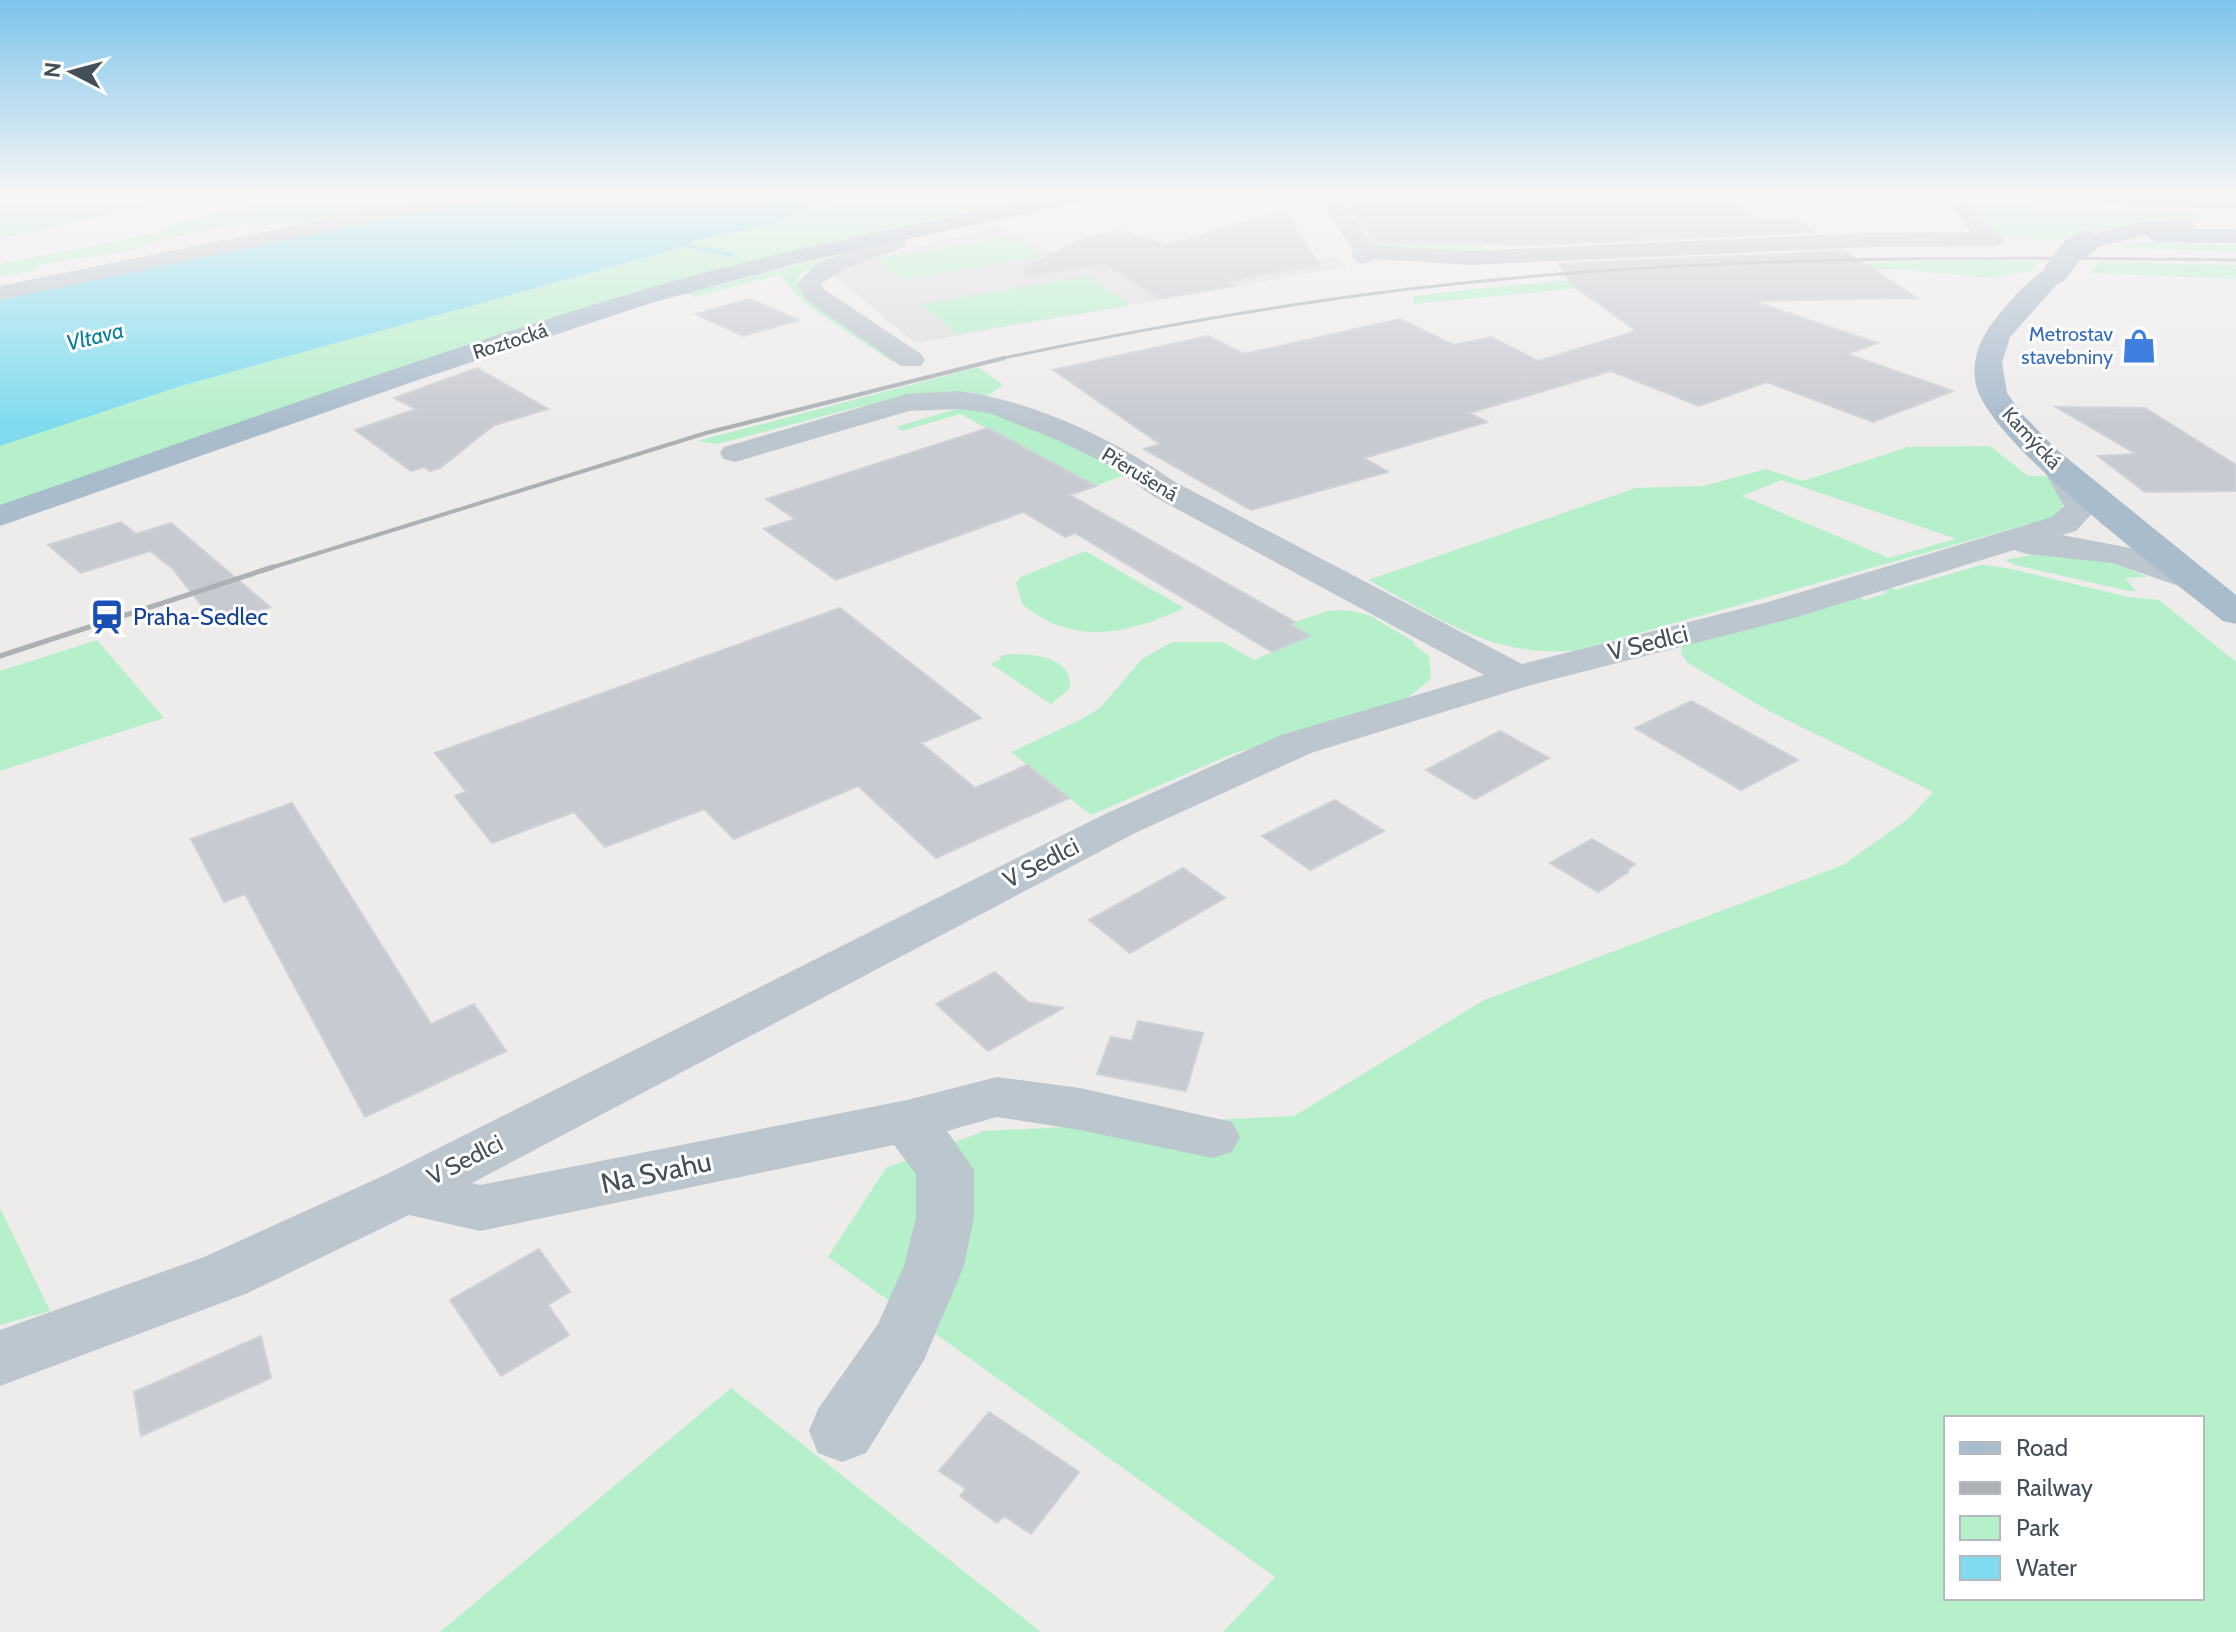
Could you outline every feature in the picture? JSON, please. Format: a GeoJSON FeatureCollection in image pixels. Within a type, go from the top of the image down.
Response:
{"type":"FeatureCollection","features":[{"type":"Feature","properties":{"kind":"main road","name":"Roztocká"},"geometry":{"type":"LineString","coordinates":[[0,516],[408,374],[734,272]]}},
{"type":"Feature","properties":{"kind":"main road","name":"Kamýcká"},"geometry":{"type":"LineString","coordinates":[[2056,272],[2013,314],[1996,338],[1988,362],[1991,389],[2011,420],[2055,464],[2141,539],[2236,613]]}},
{"type":"Feature","properties":{"kind":"street"},"geometry":{"type":"LineString","coordinates":[[0,293],[101,272]]}},
{"type":"Feature","properties":{"kind":"street"},"geometry":{"type":"LineString","coordinates":[[819,272],[809,284],[815,295],[911,360]]}},
{"type":"Feature","properties":{"kind":"street","name":"Přerušená"},"geometry":{"type":"LineString","coordinates":[[735,453],[907,403],[959,400],[995,405],[1122,459],[1164,489],[1517,677]]}},
{"type":"Feature","properties":{"kind":"street"},"geometry":{"type":"LineString","coordinates":[[2055,464],[2081,508],[2075,535]]}},
{"type":"Feature","properties":{"kind":"street"},"geometry":{"type":"LineString","coordinates":[[2075,535],[2124,546],[2141,539]]}},
{"type":"Feature","properties":{"kind":"street"},"geometry":{"type":"LineString","coordinates":[[2075,535],[2196,581]]}},
{"type":"Feature","properties":{"kind":"street","name":"V Sedlci"},"geometry":{"type":"LineString","coordinates":[[0,1358],[226,1275],[405,1191],[1119,824],[1296,744],[1517,677],[1781,610],[2005,544],[2075,535]]}},
{"type":"Feature","properties":{"kind":"street","name":"Na Svahu"},"geometry":{"type":"LineString","coordinates":[[405,1191],[480,1208],[907,1121],[997,1097],[1080,1109],[1212,1137]]}},
{"type":"Feature","properties":{"kind":"street"},"geometry":{"type":"LineString","coordinates":[[842,1431],[902,1341],[934,1266],[945,1217],[945,1170],[907,1121]]}},
{"type":"Feature","properties":{"kind":"shaded area"},"geometry":{"type":"Polygon","coordinates":[[[830,272],[1317,272],[915,343],[830,272]]]}},
{"type":"Feature","properties":{"kind":"green space"},"geometry":{"type":"Polygon","coordinates":[[[0,272],[24,272],[0,277],[0,272]]]}},
{"type":"Feature","properties":{"kind":"green space"},"geometry":{"type":"Polygon","coordinates":[[[593,272],[714,272],[627,294],[0,507],[0,446],[181,386],[593,272]]]}},
{"type":"Feature","properties":{"kind":"green space"},"geometry":{"type":"Polygon","coordinates":[[[770,272],[803,272],[797,281],[810,297],[900,360],[893,362],[808,306],[778,275],[695,297],[687,293],[770,272]]]}},
{"type":"Feature","properties":{"kind":"green space"},"geometry":{"type":"Polygon","coordinates":[[[893,272],[949,272],[903,280],[893,272]]]}},
{"type":"Feature","properties":{"kind":"green space"},"geometry":{"type":"Polygon","coordinates":[[[1748,272],[1413,304],[1414,296],[1629,276],[1748,272]]]}},
{"type":"Feature","properties":{"kind":"green space"},"geometry":{"type":"Polygon","coordinates":[[[1928,272],[2025,272],[1991,278],[1928,272]]]}},
{"type":"Feature","properties":{"kind":"green space"},"geometry":{"type":"Polygon","coordinates":[[[2236,272],[2236,279],[2088,273],[2236,272]]]}},
{"type":"Feature","properties":{"kind":"green space"},"geometry":{"type":"Polygon","coordinates":[[[1088,276],[1131,305],[957,334],[920,304],[1088,276]]]}},
{"type":"Feature","properties":{"kind":"green space"},"geometry":{"type":"Polygon","coordinates":[[[978,367],[1003,385],[984,398],[858,407],[717,444],[697,441],[978,367]]]}},
{"type":"Feature","properties":{"kind":"green space"},"geometry":{"type":"Polygon","coordinates":[[[980,407],[1109,462],[1125,475],[1096,486],[960,414],[902,431],[896,427],[952,410],[980,407]]]}},
{"type":"Feature","properties":{"kind":"green space"},"geometry":{"type":"Polygon","coordinates":[[[1990,446],[2028,476],[2045,476],[2057,486],[2064,504],[2054,517],[1578,650],[1547,651],[1493,642],[1443,621],[1368,580],[1636,488],[1703,486],[1766,469],[1803,481],[1908,447],[1990,446]],[[1782,480],[1742,496],[1889,558],[1954,538],[1782,480]]]}},
{"type":"Feature","properties":{"kind":"green space"},"geometry":{"type":"Polygon","coordinates":[[[1085,551],[1184,608],[1142,624],[1102,632],[1062,626],[1042,618],[1022,604],[1016,583],[1021,577],[1085,551]]]}},
{"type":"Feature","properties":{"kind":"green space"},"geometry":{"type":"Polygon","coordinates":[[[2037,554],[2105,560],[2148,577],[2125,578],[2136,591],[2129,591],[2015,565],[2005,560],[2037,554]]]}},
{"type":"Feature","properties":{"kind":"green space"},"geometry":{"type":"Polygon","coordinates":[[[1981,565],[2007,568],[2128,597],[2159,600],[2236,662],[2236,1632],[1223,1632],[1275,1577],[828,1257],[886,1168],[984,1131],[1294,1116],[1484,1000],[1843,865],[1909,818],[1933,792],[1767,710],[1688,663],[1681,653],[1682,646],[1857,595],[1865,600],[1887,593],[1881,588],[1888,586],[1895,590],[1981,565]]]}},
{"type":"Feature","properties":{"kind":"green space"},"geometry":{"type":"Polygon","coordinates":[[[1346,610],[1369,615],[1416,643],[1413,644],[1429,656],[1431,679],[1405,700],[1232,754],[1091,815],[1011,752],[1101,707],[1142,659],[1172,642],[1223,642],[1254,660],[1309,636],[1290,624],[1327,611],[1346,610]]]}},
{"type":"Feature","properties":{"kind":"green space"},"geometry":{"type":"Polygon","coordinates":[[[97,640],[164,718],[0,771],[0,671],[97,640]]]}},
{"type":"Feature","properties":{"kind":"green space"},"geometry":{"type":"Polygon","coordinates":[[[1009,654],[1039,656],[1058,663],[1069,677],[1070,688],[1051,704],[991,664],[1001,659],[998,657],[1009,654]]]}},
{"type":"Feature","properties":{"kind":"green space"},"geometry":{"type":"Polygon","coordinates":[[[0,1208],[50,1311],[0,1325],[0,1208]]]}},
{"type":"Feature","properties":{"kind":"green space"},"geometry":{"type":"Polygon","coordinates":[[[731,1388],[1041,1632],[440,1632],[731,1388]]]}},
{"type":"Feature","properties":{"kind":"water","name":"Vltava"},"geometry":{"type":"Polygon","coordinates":[[[126,272],[593,272],[181,386],[0,446],[0,298],[126,272]]]}},
{"type":"Feature","properties":{"kind":"building"},"geometry":{"type":"Polygon","coordinates":[[[1025,272],[1056,272],[1026,277],[1025,272]]]}},
{"type":"Feature","properties":{"kind":"building"},"geometry":{"type":"Polygon","coordinates":[[[1119,272],[1277,272],[1226,281],[1234,286],[1161,299],[1119,272]]]}},
{"type":"Feature","properties":{"kind":"building"},"geometry":{"type":"Polygon","coordinates":[[[1564,272],[1877,272],[1918,298],[1752,301],[1878,343],[1847,354],[1953,391],[1873,422],[1767,382],[1699,406],[1611,371],[1469,413],[1487,422],[1364,458],[1388,472],[1251,510],[1144,449],[1160,444],[1053,370],[1208,336],[1244,354],[1400,319],[1454,345],[1491,337],[1538,361],[1636,331],[1571,284],[1564,272]]]}},
{"type":"Feature","properties":{"kind":"building"},"geometry":{"type":"Polygon","coordinates":[[[750,299],[799,320],[743,336],[696,314],[750,299]]]}},
{"type":"Feature","properties":{"kind":"building"},"geometry":{"type":"Polygon","coordinates":[[[477,368],[548,409],[494,425],[440,468],[430,471],[424,467],[411,471],[355,430],[416,409],[394,398],[477,368]]]}},
{"type":"Feature","properties":{"kind":"building"},"geometry":{"type":"Polygon","coordinates":[[[2056,407],[2145,408],[2236,465],[2236,491],[2145,492],[2098,456],[2136,454],[2056,407]]]}},
{"type":"Feature","properties":{"kind":"building"},"geometry":{"type":"Polygon","coordinates":[[[988,428],[1096,486],[1070,495],[1295,622],[1290,624],[1310,636],[1272,652],[1075,533],[1065,537],[1023,512],[836,580],[764,529],[795,519],[766,499],[988,428]]]}},
{"type":"Feature","properties":{"kind":"building"},"geometry":{"type":"Polygon","coordinates":[[[121,522],[136,534],[171,523],[270,607],[217,625],[172,568],[150,551],[81,573],[48,545],[121,522]]]}},
{"type":"Feature","properties":{"kind":"building"},"geometry":{"type":"Polygon","coordinates":[[[840,608],[981,718],[921,743],[975,788],[1027,765],[1069,798],[936,858],[858,786],[734,839],[704,809],[605,847],[574,812],[492,843],[455,796],[466,792],[435,753],[840,608]]]}},
{"type":"Feature","properties":{"kind":"building"},"geometry":{"type":"Polygon","coordinates":[[[1691,701],[1798,760],[1741,790],[1635,728],[1691,701]]]}},
{"type":"Feature","properties":{"kind":"building"},"geometry":{"type":"Polygon","coordinates":[[[1500,731],[1549,758],[1475,799],[1426,770],[1500,731]]]}},
{"type":"Feature","properties":{"kind":"building"},"geometry":{"type":"Polygon","coordinates":[[[1335,800],[1384,831],[1310,870],[1262,836],[1335,800]]]}},
{"type":"Feature","properties":{"kind":"building"},"geometry":{"type":"Polygon","coordinates":[[[292,803],[431,1024],[474,1004],[506,1051],[365,1117],[245,894],[224,902],[191,839],[292,803]]]}},
{"type":"Feature","properties":{"kind":"building"},"geometry":{"type":"Polygon","coordinates":[[[1592,839],[1635,864],[1598,892],[1550,863],[1592,839]]]}},
{"type":"Feature","properties":{"kind":"building"},"geometry":{"type":"Polygon","coordinates":[[[1183,868],[1225,898],[1130,953],[1089,920],[1183,868]]]}},
{"type":"Feature","properties":{"kind":"building"},"geometry":{"type":"Polygon","coordinates":[[[995,972],[1028,1002],[1063,1008],[988,1051],[936,1004],[995,972]]]}},
{"type":"Feature","properties":{"kind":"building"},"geometry":{"type":"Polygon","coordinates":[[[1138,1021],[1203,1033],[1186,1091],[1097,1074],[1111,1037],[1132,1041],[1138,1021]]]}},
{"type":"Feature","properties":{"kind":"building"},"geometry":{"type":"Polygon","coordinates":[[[539,1249],[570,1292],[548,1305],[569,1335],[501,1376],[450,1300],[539,1249]]]}},
{"type":"Feature","properties":{"kind":"building"},"geometry":{"type":"Polygon","coordinates":[[[261,1336],[271,1378],[141,1436],[134,1392],[261,1336]]]}},
{"type":"Feature","properties":{"kind":"building"},"geometry":{"type":"Polygon","coordinates":[[[989,1412],[1079,1472],[1031,1534],[1004,1516],[997,1523],[960,1496],[966,1489],[939,1471],[989,1412]]]}},
{"type":"Feature","properties":{"kind":"railway"},"geometry":{"type":"LineString","coordinates":[[1004,358],[1253,311],[1409,289],[1587,272]]}},
{"type":"Feature","properties":{"kind":"railway"},"geometry":{"type":"LineString","coordinates":[[267,569],[706,433],[1004,358]]}},
{"type":"Feature","properties":{"kind":"railway"},"geometry":{"type":"LineString","coordinates":[[994,360],[1004,358]]}},
{"type":"Feature","properties":{"kind":"railway"},"geometry":{"type":"LineString","coordinates":[[0,656],[273,567]]}},
{"type":"Feature","properties":{"kind":"place","name":"Metrostav stavebniny"},"geometry":{"type":"Point","coordinates":[2139,346]}},
{"type":"Feature","properties":{"kind":"place","name":"Praha-Sedlec"},"geometry":{"type":"Point","coordinates":[107,617]}}]}
